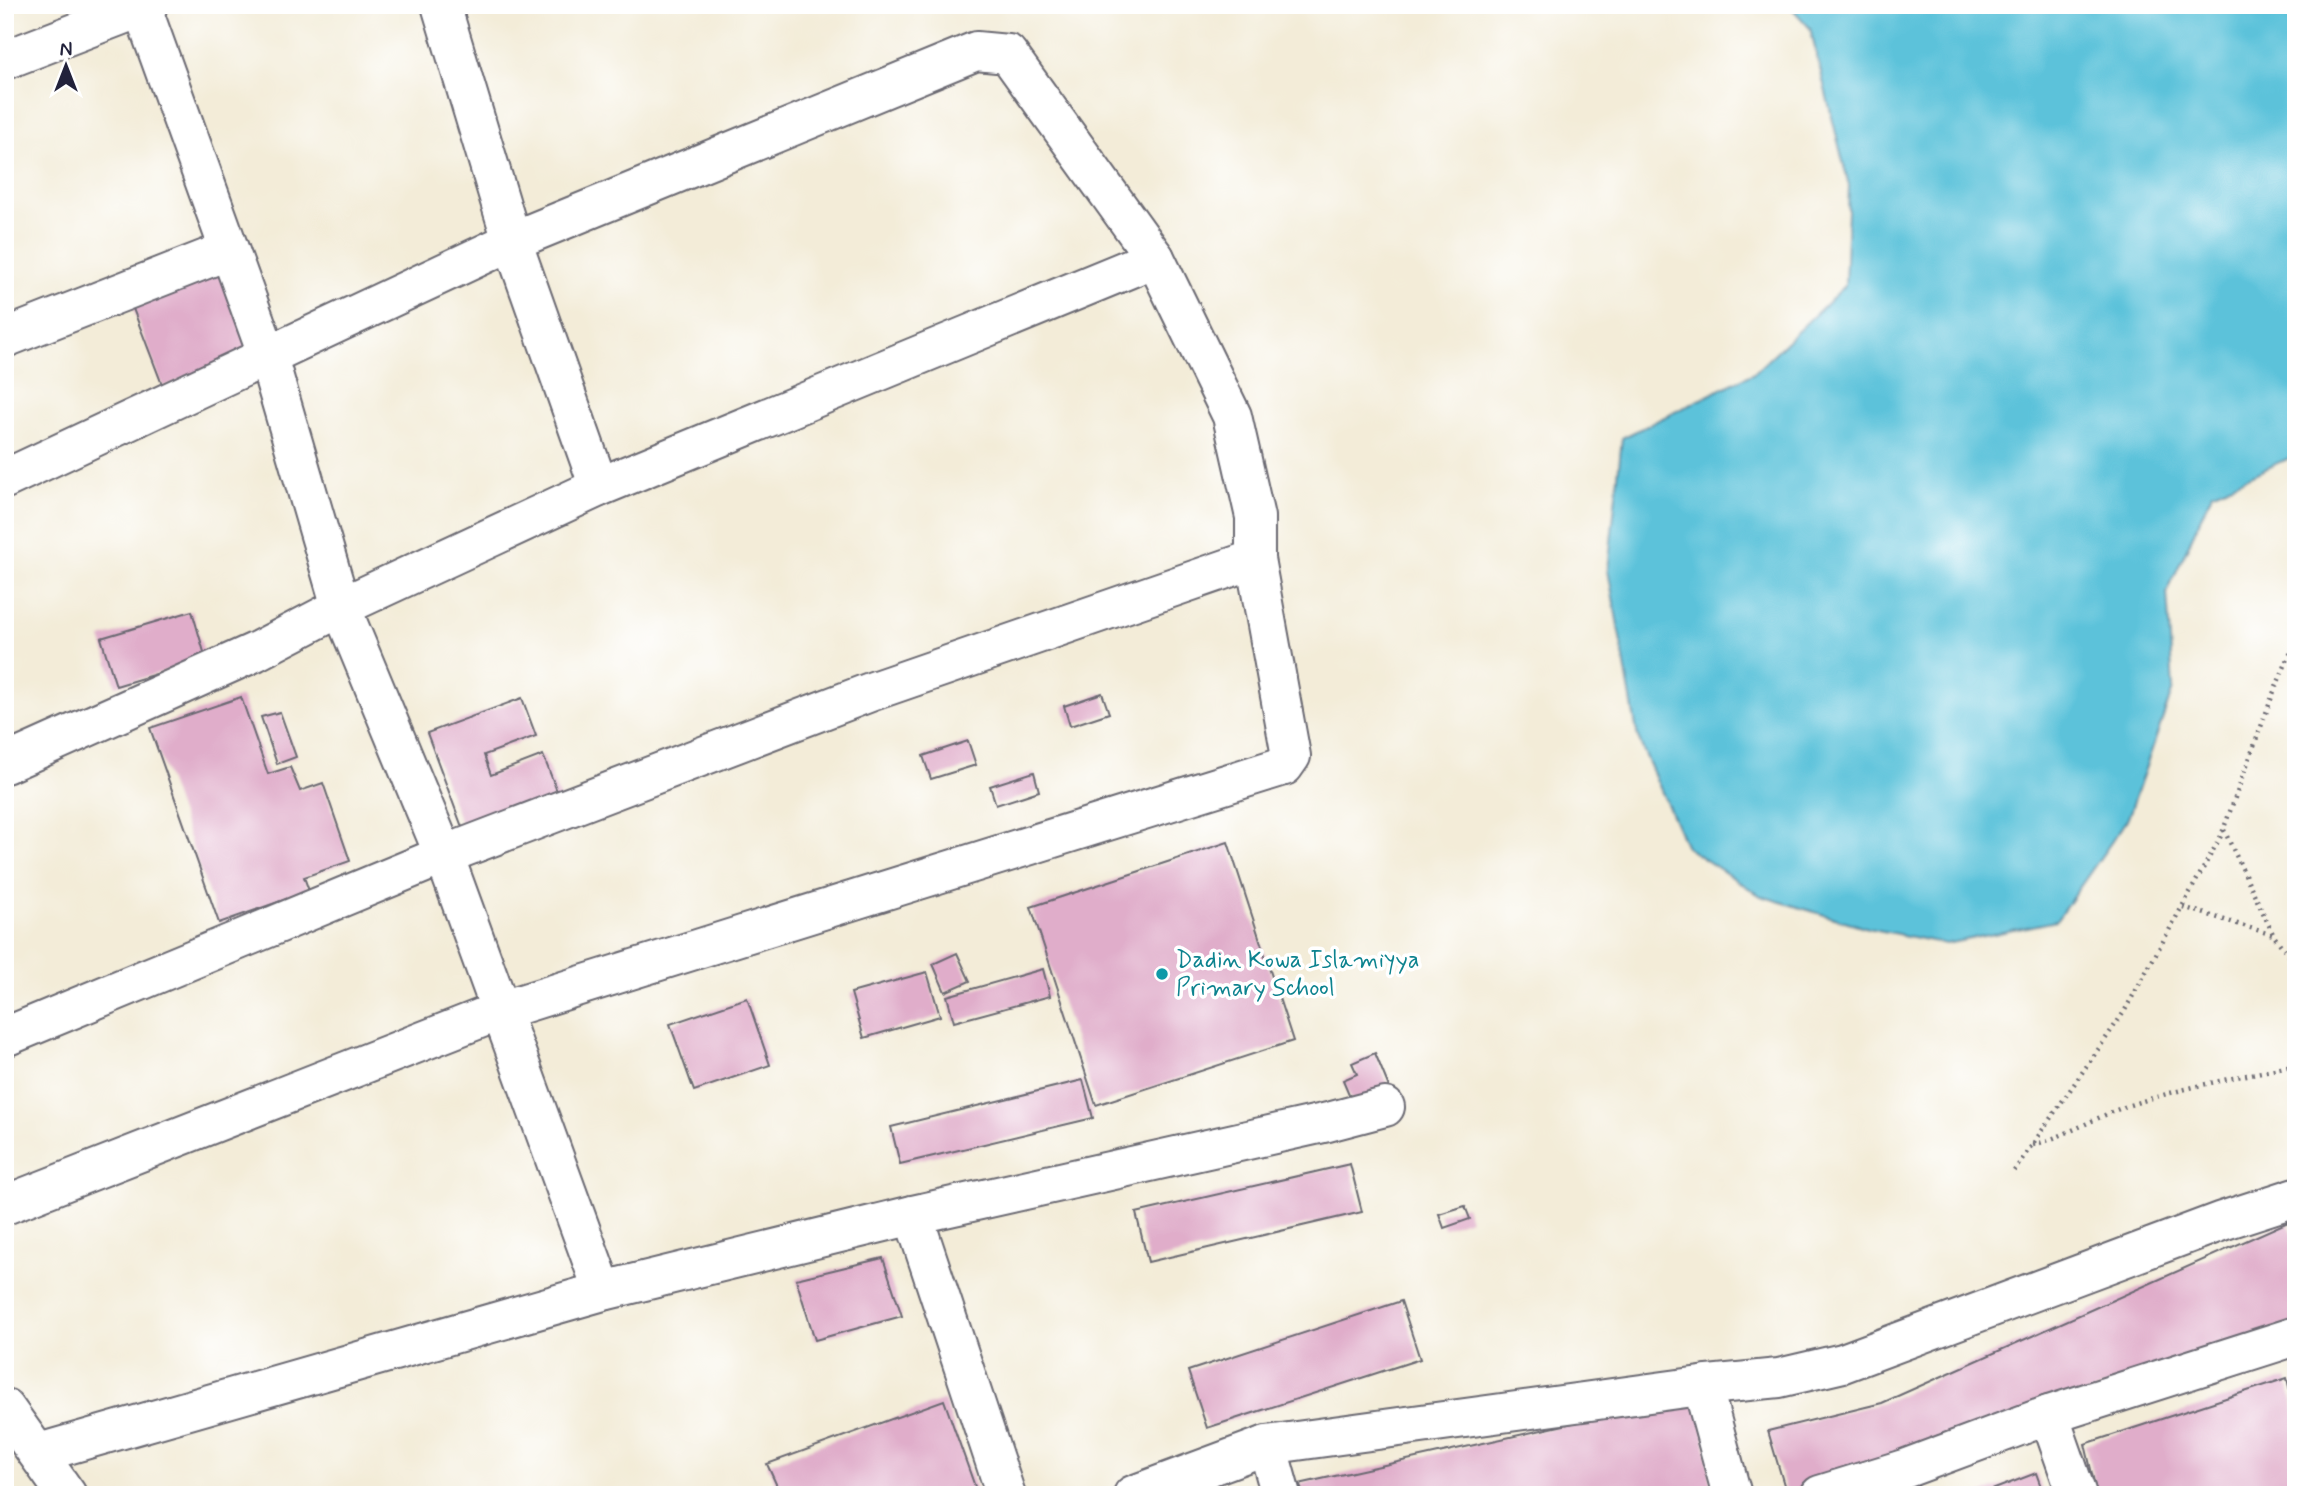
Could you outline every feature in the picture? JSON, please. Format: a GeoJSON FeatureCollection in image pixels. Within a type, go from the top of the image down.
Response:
{"type":"FeatureCollection","features":[{"type":"Feature","properties":{"kind":"main road"},"geometry":{"type":"LineString","coordinates":[[441,5],[512,241],[599,487]]}},
{"type":"Feature","properties":{"kind":"main road"},"geometry":{"type":"LineString","coordinates":[[5,61],[144,6],[268,357],[341,607],[444,855],[603,1292]]}},
{"type":"Feature","properties":{"kind":"main road"},"geometry":{"type":"LineString","coordinates":[[5,479],[512,241],[976,51],[1008,54],[1155,258],[1232,416],[1255,517],[1255,559],[1291,756],[1284,766],[502,1010],[5,1205]]}},
{"type":"Feature","properties":{"kind":"main road"},"geometry":{"type":"LineString","coordinates":[[5,338],[229,250]]}},
{"type":"Feature","properties":{"kind":"main road"},"geometry":{"type":"LineString","coordinates":[[5,764],[255,652],[341,607],[599,487],[1155,258]]}},
{"type":"Feature","properties":{"kind":"main road"},"geometry":{"type":"LineString","coordinates":[[5,1037],[444,855],[873,691],[1255,559]]}},
{"type":"Feature","properties":{"kind":"main road"},"geometry":{"type":"LineString","coordinates":[[39,1453],[603,1292],[913,1215],[1385,1107]]}},
{"type":"Feature","properties":{"kind":"main road"},"geometry":{"type":"LineString","coordinates":[[1133,1495],[1267,1446],[1709,1385],[1779,1378],[1843,1363],[2222,1221],[2296,1197]]}},
{"type":"Feature","properties":{"kind":"main road"},"geometry":{"type":"LineString","coordinates":[[913,1215],[1006,1495]]}},
{"type":"Feature","properties":{"kind":"main road"},"geometry":{"type":"LineString","coordinates":[[1820,1495],[1908,1482],[2049,1415],[2294,1344]]}},
{"type":"Feature","properties":{"kind":"main road"},"geometry":{"type":"LineString","coordinates":[[1709,1385],[1707,1403],[1732,1495]]}},
{"type":"Feature","properties":{"kind":"main road"},"geometry":{"type":"LineString","coordinates":[[5,1408],[67,1495]]}},
{"type":"Feature","properties":{"kind":"main road"},"geometry":{"type":"LineString","coordinates":[[2049,1415],[2077,1495]]}},
{"type":"Feature","properties":{"kind":"main road"},"geometry":{"type":"LineString","coordinates":[[1267,1446],[1281,1495]]}},
{"type":"Feature","properties":{"kind":"path"},"geometry":{"type":"LineString","coordinates":[[2014,1171],[2124,1012],[2224,830],[2273,694],[2296,640]]}},
{"type":"Feature","properties":{"kind":"path"},"geometry":{"type":"LineString","coordinates":[[2224,830],[2274,936],[2296,965]]}},
{"type":"Feature","properties":{"kind":"path"},"geometry":{"type":"LineString","coordinates":[[2183,906],[2274,936]]}},
{"type":"Feature","properties":{"kind":"path"},"geometry":{"type":"LineString","coordinates":[[2032,1145],[2058,1138],[2130,1105],[2214,1081],[2296,1065]]}},
{"type":"Feature","properties":{"kind":"water"},"geometry":{"type":"Polygon","coordinates":[[[1789,5],[2296,5],[2296,455],[2212,493],[2167,592],[2173,689],[2128,818],[2056,921],[1946,944],[1868,928],[1761,896],[1686,847],[1638,738],[1608,570],[1622,438],[1754,373],[1845,286],[1849,186],[1810,28],[1789,5]]]}},
{"type":"Feature","properties":{"kind":"building"},"geometry":{"type":"Polygon","coordinates":[[[229,269],[260,350],[163,387],[132,306],[229,269]]]}},
{"type":"Feature","properties":{"kind":"building"},"geometry":{"type":"Polygon","coordinates":[[[192,611],[206,659],[116,686],[101,638],[192,611]]]}},
{"type":"Feature","properties":{"kind":"building"},"geometry":{"type":"Polygon","coordinates":[[[1102,693],[1109,713],[1070,726],[1064,706],[1102,693]]]}},
{"type":"Feature","properties":{"kind":"building"},"geometry":{"type":"Polygon","coordinates":[[[241,697],[268,774],[290,767],[300,791],[323,783],[350,861],[304,877],[309,891],[219,923],[150,728],[241,697]]]}},
{"type":"Feature","properties":{"kind":"building"},"geometry":{"type":"Polygon","coordinates":[[[522,698],[536,736],[484,755],[491,775],[543,755],[560,799],[465,835],[427,733],[522,698]]]}},
{"type":"Feature","properties":{"kind":"building"},"geometry":{"type":"Polygon","coordinates":[[[280,712],[296,757],[277,764],[261,717],[280,712]]]}},
{"type":"Feature","properties":{"kind":"building"},"geometry":{"type":"Polygon","coordinates":[[[968,741],[976,765],[931,779],[923,756],[968,741]]]}},
{"type":"Feature","properties":{"kind":"building"},"geometry":{"type":"Polygon","coordinates":[[[1034,772],[1039,791],[996,805],[990,786],[1034,772]]]}},
{"type":"Feature","properties":{"kind":"building","name":"Dadin Kowa Islamiyya Primary School"},"geometry":{"type":"Polygon","coordinates":[[[1228,842],[1293,1041],[1096,1105],[1031,907],[1228,842]]]}},
{"type":"Feature","properties":{"kind":"building"},"geometry":{"type":"Polygon","coordinates":[[[957,953],[970,981],[945,992],[933,964],[957,953]]]}},
{"type":"Feature","properties":{"kind":"building"},"geometry":{"type":"Polygon","coordinates":[[[1043,969],[1050,996],[954,1022],[947,996],[1043,969]]]}},
{"type":"Feature","properties":{"kind":"building"},"geometry":{"type":"Polygon","coordinates":[[[927,972],[940,1016],[864,1038],[851,993],[927,972]]]}},
{"type":"Feature","properties":{"kind":"building"},"geometry":{"type":"Polygon","coordinates":[[[747,998],[770,1065],[694,1091],[670,1024],[747,998]]]}},
{"type":"Feature","properties":{"kind":"building"},"geometry":{"type":"Polygon","coordinates":[[[1375,1053],[1391,1092],[1354,1106],[1343,1080],[1357,1074],[1352,1063],[1375,1053]]]}},
{"type":"Feature","properties":{"kind":"building"},"geometry":{"type":"Polygon","coordinates":[[[1083,1080],[1093,1118],[900,1164],[891,1127],[1083,1080]]]}},
{"type":"Feature","properties":{"kind":"building"},"geometry":{"type":"Polygon","coordinates":[[[1350,1164],[1362,1212],[1148,1262],[1136,1213],[1350,1164]]]}},
{"type":"Feature","properties":{"kind":"building"},"geometry":{"type":"Polygon","coordinates":[[[1465,1206],[1470,1219],[1444,1228],[1439,1214],[1465,1206]]]}},
{"type":"Feature","properties":{"kind":"building"},"geometry":{"type":"Polygon","coordinates":[[[2288,1222],[2296,1243],[2296,1322],[1787,1495],[1768,1431],[1882,1403],[2288,1222]]]}},
{"type":"Feature","properties":{"kind":"building"},"geometry":{"type":"Polygon","coordinates":[[[883,1258],[902,1316],[815,1340],[796,1279],[883,1258]]]}},
{"type":"Feature","properties":{"kind":"building"},"geometry":{"type":"Polygon","coordinates":[[[1401,1301],[1420,1359],[1207,1428],[1188,1371],[1401,1301]]]}},
{"type":"Feature","properties":{"kind":"building"},"geometry":{"type":"Polygon","coordinates":[[[2287,1378],[2296,1417],[2296,1495],[2097,1495],[2085,1444],[2287,1378]]]}},
{"type":"Feature","properties":{"kind":"building"},"geometry":{"type":"Polygon","coordinates":[[[1699,1395],[1713,1495],[1304,1495],[1299,1484],[1699,1395]]]}},
{"type":"Feature","properties":{"kind":"building"},"geometry":{"type":"Polygon","coordinates":[[[944,1400],[978,1495],[781,1495],[767,1464],[944,1400]]]}},
{"type":"Feature","properties":{"kind":"building"},"geometry":{"type":"Polygon","coordinates":[[[2036,1473],[2044,1495],[1979,1495],[2036,1473]]]}},
{"type":"Feature","properties":{"kind":"place","name":"Dadin Kowa Islamiyya Primary School"},"geometry":{"type":"Point","coordinates":[1162,974]}}]}
